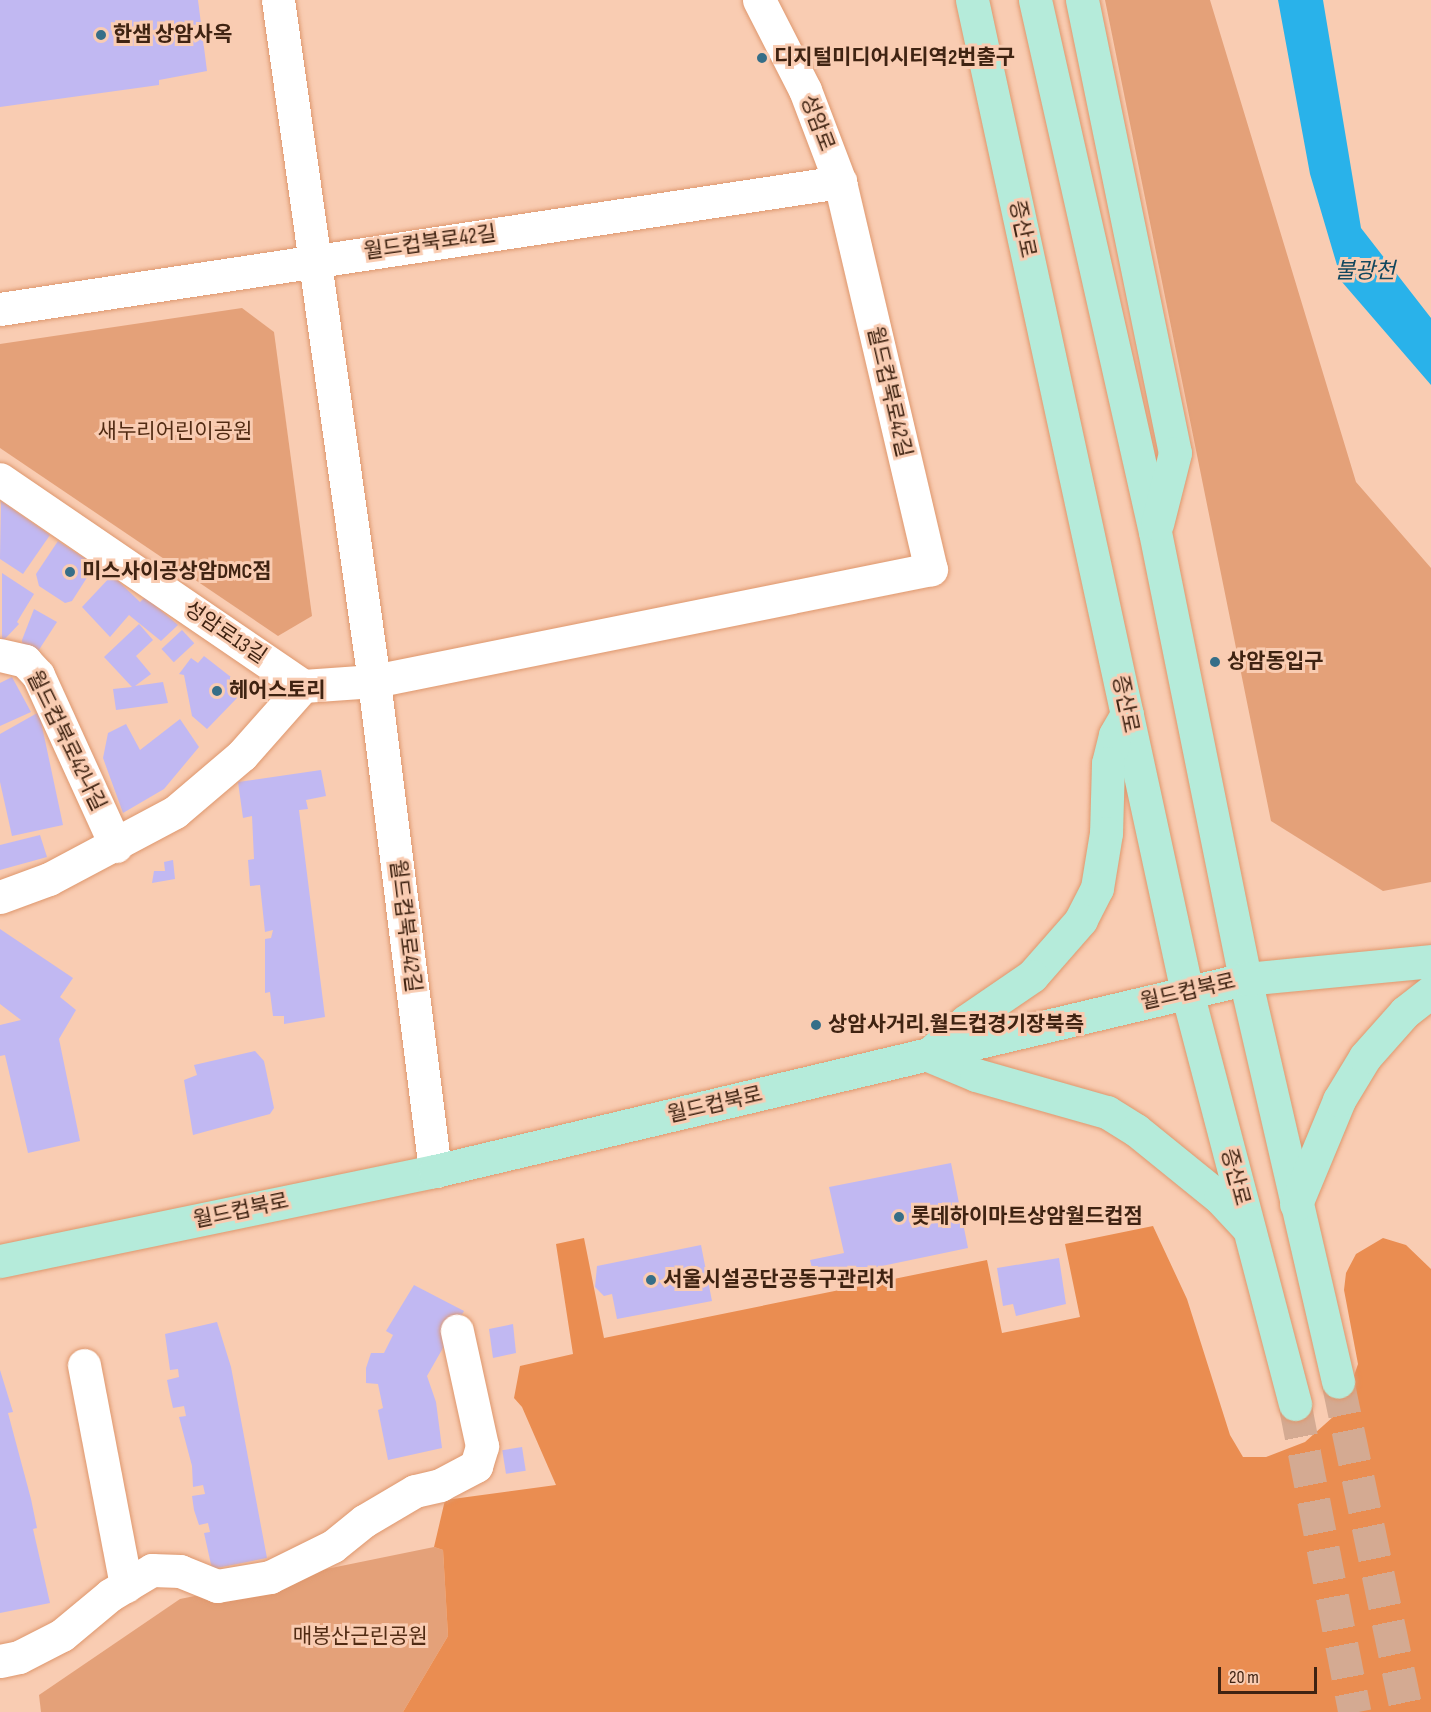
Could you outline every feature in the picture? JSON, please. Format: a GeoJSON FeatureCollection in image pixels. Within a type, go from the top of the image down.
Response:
{"type":"FeatureCollection","features":[{"type":"Feature","properties":{"kind":"main road","name":"증산로"},"geometry":{"type":"LineString","coordinates":[[972,0],[1187,992],[1294,1404]]}},
{"type":"Feature","properties":{"kind":"main road"},"geometry":{"type":"LineString","coordinates":[[1035,0],[1155,532],[1245,979],[1338,1382]]}},
{"type":"Feature","properties":{"kind":"main road"},"geometry":{"type":"LineString","coordinates":[[1082,0],[1174,453],[1155,532]]}},
{"type":"Feature","properties":{"kind":"main road"},"geometry":{"type":"LineString","coordinates":[[1127,714],[1115,735],[1108,763],[1106,833],[1097,888],[1082,920],[1032,976],[966,1021],[928,1055],[976,1076],[1107,1112],[1136,1130],[1220,1198],[1249,1229]]}},
{"type":"Feature","properties":{"kind":"main road","name":"월드컵북로"},"geometry":{"type":"LineString","coordinates":[[0,1261],[435,1171],[1245,979],[1431,961]]}},
{"type":"Feature","properties":{"kind":"main road"},"geometry":{"type":"LineString","coordinates":[[1296,1204],[1339,1100],[1365,1057],[1405,1012],[1431,992]]}},
{"type":"Feature","properties":{"kind":"street","name":"월드컵북로42길"},"geometry":{"type":"LineString","coordinates":[[278,0],[312,260],[374,681],[435,1171]]}},
{"type":"Feature","properties":{"kind":"street","name":"성암로"},"geometry":{"type":"LineString","coordinates":[[759,0],[805,90],[840,182]]}},
{"type":"Feature","properties":{"kind":"street","name":"월드컵북로42길"},"geometry":{"type":"LineString","coordinates":[[0,309],[312,260],[840,182],[931,568],[374,681]]}},
{"type":"Feature","properties":{"kind":"street","name":"성암로13길"},"geometry":{"type":"LineString","coordinates":[[0,479],[303,686]]}},
{"type":"Feature","properties":{"kind":"street","name":"월드컵북로42나길"},"geometry":{"type":"LineString","coordinates":[[0,655],[25,661],[38,675],[116,846]]}},
{"type":"Feature","properties":{"kind":"street"},"geometry":{"type":"LineString","coordinates":[[0,897],[49,879],[116,846],[175,812],[242,755],[303,686],[374,681]]}},
{"type":"Feature","properties":{"kind":"street"},"geometry":{"type":"LineString","coordinates":[[0,1660],[20,1657],[62,1635],[126,1586],[152,1570],[180,1571],[217,1586],[270,1577],[333,1546],[364,1521],[415,1491],[440,1485],[476,1466],[482,1446],[457,1332]]}},
{"type":"Feature","properties":{"kind":"street"},"geometry":{"type":"LineString","coordinates":[[84,1365],[126,1586]]}},
{"type":"Feature","properties":{"kind":"green space"},"geometry":{"type":"Polygon","coordinates":[[[1105,0],[1210,0],[1356,482],[1431,568],[1431,882],[1383,891],[1271,821],[1105,0]]]}},
{"type":"Feature","properties":{"kind":"green space","name":"새누리어린이공원"},"geometry":{"type":"Polygon","coordinates":[[[242,308],[274,332],[312,616],[278,636],[0,448],[0,344],[242,308]]]}},
{"type":"Feature","properties":{"kind":"green space","name":"매봉산근린공원"},"geometry":{"type":"Polygon","coordinates":[[[434,1547],[443,1550],[448,1636],[403,1712],[41,1712],[39,1695],[180,1599],[434,1547]]]}},
{"type":"Feature","properties":{"kind":"shaded area"},"geometry":{"type":"Polygon","coordinates":[[[1153,1226],[1187,1299],[1230,1435],[1243,1457],[1266,1457],[1305,1442],[1343,1408],[1358,1364],[1344,1290],[1346,1273],[1356,1254],[1383,1238],[1406,1245],[1431,1269],[1431,1712],[403,1712],[448,1636],[443,1550],[434,1547],[445,1500],[556,1485],[522,1407],[514,1398],[520,1366],[573,1354],[556,1244],[584,1238],[604,1338],[987,1260],[1002,1333],[1080,1317],[1065,1244],[1153,1226]]]}},
{"type":"Feature","properties":{"kind":"water","name":"불광천"},"geometry":{"type":"Polygon","coordinates":[[[1278,0],[1323,0],[1361,228],[1431,318],[1431,385],[1342,282],[1310,174],[1278,0]]]}},
{"type":"Feature","properties":{"kind":"building","name":"한샘 상암사옥"},"geometry":{"type":"Polygon","coordinates":[[[0,0],[198,0],[207,71],[159,80],[159,85],[0,107],[0,0]]]}},
{"type":"Feature","properties":{"kind":"building"},"geometry":{"type":"Polygon","coordinates":[[[1,501],[50,535],[23,574],[0,559],[1,501]]]}},
{"type":"Feature","properties":{"kind":"building"},"geometry":{"type":"Polygon","coordinates":[[[58,541],[95,565],[72,601],[65,603],[39,586],[36,574],[58,541]]]}},
{"type":"Feature","properties":{"kind":"building"},"geometry":{"type":"Polygon","coordinates":[[[2,573],[34,594],[17,622],[19,624],[2,642],[2,573]]]}},
{"type":"Feature","properties":{"kind":"building"},"geometry":{"type":"Polygon","coordinates":[[[112,575],[140,602],[145,597],[178,625],[161,641],[129,615],[110,637],[82,607],[112,575]]]}},
{"type":"Feature","properties":{"kind":"building"},"geometry":{"type":"Polygon","coordinates":[[[34,609],[57,622],[33,659],[22,647],[22,640],[34,609]]]}},
{"type":"Feature","properties":{"kind":"building"},"geometry":{"type":"Polygon","coordinates":[[[139,624],[153,640],[136,656],[151,674],[135,686],[163,682],[168,703],[116,710],[113,689],[132,687],[104,657],[139,624]]]}},
{"type":"Feature","properties":{"kind":"building"},"geometry":{"type":"Polygon","coordinates":[[[182,630],[194,643],[174,662],[162,649],[182,630]]]}},
{"type":"Feature","properties":{"kind":"building"},"geometry":{"type":"Polygon","coordinates":[[[204,656],[236,681],[229,690],[238,697],[207,729],[192,716],[184,675],[179,674],[191,658],[198,663],[204,656]]]}},
{"type":"Feature","properties":{"kind":"building"},"geometry":{"type":"Polygon","coordinates":[[[12,677],[31,712],[0,726],[0,683],[12,677]]]}},
{"type":"Feature","properties":{"kind":"building"},"geometry":{"type":"Polygon","coordinates":[[[39,712],[63,825],[12,836],[0,782],[0,734],[39,712]]]}},
{"type":"Feature","properties":{"kind":"building"},"geometry":{"type":"Polygon","coordinates":[[[180,719],[199,747],[164,789],[123,813],[103,758],[108,733],[126,724],[140,750],[180,719]]]}},
{"type":"Feature","properties":{"kind":"building"},"geometry":{"type":"Polygon","coordinates":[[[321,770],[326,796],[306,800],[308,809],[299,810],[325,1017],[284,1024],[284,1016],[273,1016],[270,992],[265,993],[265,939],[271,938],[273,930],[265,932],[260,885],[250,886],[248,860],[254,859],[252,816],[243,818],[238,782],[321,770]]]}},
{"type":"Feature","properties":{"kind":"building"},"geometry":{"type":"Polygon","coordinates":[[[40,835],[47,857],[0,870],[0,845],[40,835]]]}},
{"type":"Feature","properties":{"kind":"building"},"geometry":{"type":"Polygon","coordinates":[[[173,860],[175,879],[152,883],[154,871],[165,871],[164,862],[173,860]]]}},
{"type":"Feature","properties":{"kind":"building"},"geometry":{"type":"Polygon","coordinates":[[[0,929],[73,978],[60,997],[76,1010],[59,1039],[80,1141],[28,1153],[5,1055],[0,1056],[0,1025],[21,1020],[0,1004],[0,929]]]}},
{"type":"Feature","properties":{"kind":"building"},"geometry":{"type":"Polygon","coordinates":[[[255,1051],[264,1061],[274,1108],[270,1114],[193,1135],[184,1080],[197,1075],[194,1065],[255,1051]]]}},
{"type":"Feature","properties":{"kind":"building","name":"롯데하이마트상암월드컵점"},"geometry":{"type":"Polygon","coordinates":[[[951,1163],[968,1248],[815,1280],[810,1260],[844,1253],[829,1187],[951,1163]]]}},
{"type":"Feature","properties":{"kind":"building","name":"서울시설공단공동구관리처"},"geometry":{"type":"Polygon","coordinates":[[[701,1245],[712,1301],[617,1319],[612,1294],[604,1296],[595,1287],[597,1266],[701,1245]]]}},
{"type":"Feature","properties":{"kind":"building"},"geometry":{"type":"Polygon","coordinates":[[[1059,1258],[1066,1304],[1016,1316],[1013,1304],[1003,1306],[997,1268],[1059,1258]]]}},
{"type":"Feature","properties":{"kind":"building"},"geometry":{"type":"Polygon","coordinates":[[[414,1285],[464,1311],[427,1376],[436,1402],[442,1448],[388,1460],[378,1410],[383,1408],[378,1384],[366,1383],[366,1368],[371,1353],[384,1353],[393,1335],[386,1331],[414,1285]]]}},
{"type":"Feature","properties":{"kind":"building"},"geometry":{"type":"Polygon","coordinates":[[[217,1322],[231,1367],[267,1558],[212,1569],[204,1533],[210,1532],[208,1523],[199,1525],[192,1496],[205,1494],[203,1485],[193,1487],[192,1466],[179,1417],[186,1416],[184,1406],[173,1408],[167,1380],[179,1377],[178,1369],[170,1370],[165,1334],[217,1322]]]}},
{"type":"Feature","properties":{"kind":"building"},"geometry":{"type":"Polygon","coordinates":[[[513,1324],[516,1353],[493,1358],[489,1329],[513,1324]]]}},
{"type":"Feature","properties":{"kind":"building"},"geometry":{"type":"Polygon","coordinates":[[[0,1370],[13,1412],[8,1413],[31,1499],[37,1528],[33,1529],[50,1603],[0,1613],[0,1370]]]}},
{"type":"Feature","properties":{"kind":"building"},"geometry":{"type":"Polygon","coordinates":[[[522,1447],[526,1471],[506,1474],[502,1450],[522,1447]]]}},
{"type":"Feature","properties":{"kind":"tunnel"},"geometry":{"type":"LineString","coordinates":[[1338,1382],[1407,1712]]}},
{"type":"Feature","properties":{"kind":"tunnel"},"geometry":{"type":"LineString","coordinates":[[1295,1404],[1355,1712]]}},
{"type":"Feature","properties":{"kind":"place","name":"한샘 상암사옥"},"geometry":{"type":"Point","coordinates":[101,35]}},
{"type":"Feature","properties":{"kind":"place","name":"디지털미디어시티역2번출구"},"geometry":{"type":"Point","coordinates":[762,58]}},
{"type":"Feature","properties":{"kind":"place","name":"미스사이공상암DMC점"},"geometry":{"type":"Point","coordinates":[70,572]}},
{"type":"Feature","properties":{"kind":"place","name":"상암동입구"},"geometry":{"type":"Point","coordinates":[1215,662]}},
{"type":"Feature","properties":{"kind":"place","name":"헤어스토리"},"geometry":{"type":"Point","coordinates":[217,691]}},
{"type":"Feature","properties":{"kind":"place","name":"상암사거리.월드컵경기장북측"},"geometry":{"type":"Point","coordinates":[816,1025]}},
{"type":"Feature","properties":{"kind":"place","name":"롯데하이마트상암월드컵점"},"geometry":{"type":"Point","coordinates":[899,1217]}},
{"type":"Feature","properties":{"kind":"place","name":"서울시설공단공동구관리처"},"geometry":{"type":"Point","coordinates":[651,1280]}}]}
